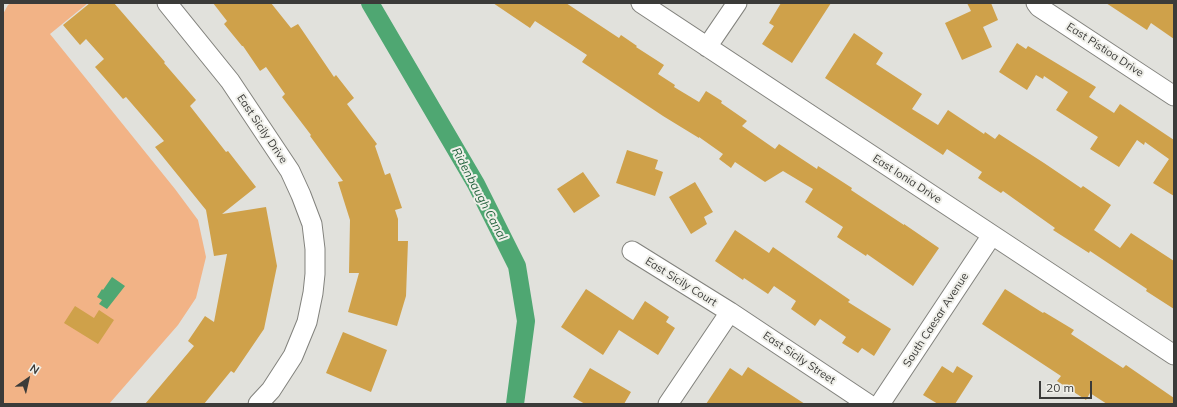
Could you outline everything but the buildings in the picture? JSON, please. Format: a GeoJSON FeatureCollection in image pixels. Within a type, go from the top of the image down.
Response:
{"type":"FeatureCollection","features":[{"type":"Feature","properties":{"kind":"street","name":"East Sicily Drive"},"geometry":{"type":"LineString","coordinates":[[167,3],[230,81],[290,171],[312,224],[315,249],[315,274],[307,322],[293,356],[271,390],[258,404]]}},
{"type":"Feature","properties":{"kind":"street","name":"East Ionia Drive"},"geometry":{"type":"LineString","coordinates":[[641,3],[1174,355]]}},
{"type":"Feature","properties":{"kind":"street"},"geometry":{"type":"LineString","coordinates":[[707,47],[737,3]]}},
{"type":"Feature","properties":{"kind":"street","name":"East Pistioa Drive"},"geometry":{"type":"LineString","coordinates":[[1036,3],[1039,7],[1174,96]]}},
{"type":"Feature","properties":{"kind":"street","name":"South Caesar Avenue"},"geometry":{"type":"LineString","coordinates":[[880,404],[992,235]]}},
{"type":"Feature","properties":{"kind":"street","name":"East Sicily Court"},"geometry":{"type":"LineString","coordinates":[[632,251],[730,312]]}},
{"type":"Feature","properties":{"kind":"street"},"geometry":{"type":"LineString","coordinates":[[668,404],[730,312]]}},
{"type":"Feature","properties":{"kind":"street","name":"East Sicily Street"},"geometry":{"type":"LineString","coordinates":[[730,312],[868,404]]}},
{"type":"Feature","properties":{"kind":"shaded area"},"geometry":{"type":"Polygon","coordinates":[[[11,3],[88,3],[50,34],[175,189],[198,220],[206,257],[196,298],[178,325],[109,404],[3,404],[3,14],[8,5],[11,3]]]}},
{"type":"Feature","properties":{"kind":"shaded area"},"geometry":{"type":"Polygon","coordinates":[[[112,277],[125,286],[107,309],[99,304],[102,300],[97,297],[112,277]]]}},
{"type":"Feature","properties":{"kind":"waterway","name":"Ridenbaugh Canal"},"geometry":{"type":"LineString","coordinates":[[370,3],[476,184],[517,266],[526,321],[515,404]]}}]}
